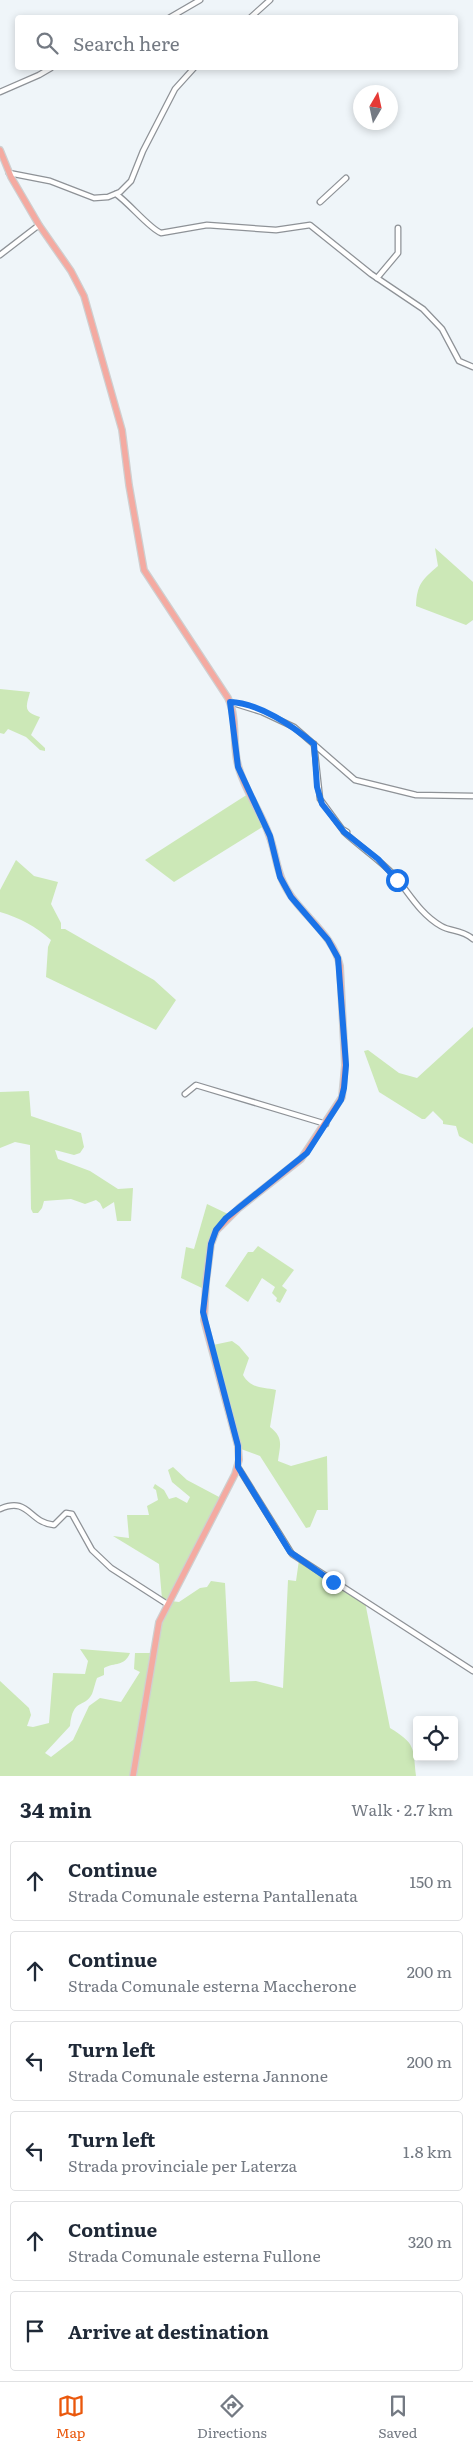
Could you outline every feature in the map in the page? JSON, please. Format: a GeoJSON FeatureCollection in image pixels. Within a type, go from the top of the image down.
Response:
{"type":"FeatureCollection","features":[{"type":"Feature","properties":{"kind":"main road"},"geometry":{"type":"LineString","coordinates":[[0,150],[9,173],[39,225],[78,283],[90,313],[124,440],[129,485],[144,570],[230,702],[238,767],[270,836],[280,877],[291,897],[328,940],[338,958],[345,1078],[341,1100],[301,1160],[220,1224],[211,1244],[203,1312],[238,1446],[238,1467],[167,1604],[155,1634],[133,1776]]}},
{"type":"Feature","properties":{"kind":"street"},"geometry":{"type":"LineString","coordinates":[[253,15],[270,0]]}},
{"type":"Feature","properties":{"kind":"street"},"geometry":{"type":"LineString","coordinates":[[174,15],[200,1]]}},
{"type":"Feature","properties":{"kind":"street"},"geometry":{"type":"LineString","coordinates":[[0,92],[48,70]]}},
{"type":"Feature","properties":{"kind":"street"},"geometry":{"type":"LineString","coordinates":[[9,173],[55,183],[94,198],[116,194],[132,181],[143,151],[175,89],[192,70]]}},
{"type":"Feature","properties":{"kind":"street"},"geometry":{"type":"LineString","coordinates":[[320,202],[346,178]]}},
{"type":"Feature","properties":{"kind":"street"},"geometry":{"type":"LineString","coordinates":[[116,194],[130,204],[154,230],[161,232],[207,225],[276,230],[310,225],[377,278],[429,315],[442,329],[459,361],[473,367]]}},
{"type":"Feature","properties":{"kind":"street"},"geometry":{"type":"LineString","coordinates":[[0,255],[39,225]]}},
{"type":"Feature","properties":{"kind":"street"},"geometry":{"type":"LineString","coordinates":[[377,278],[398,254],[398,228]]}},
{"type":"Feature","properties":{"kind":"street"},"geometry":{"type":"LineString","coordinates":[[230,702],[250,707],[286,722],[352,778],[362,783],[427,796],[473,796]]}},
{"type":"Feature","properties":{"kind":"street"},"geometry":{"type":"LineString","coordinates":[[314,744],[320,799],[346,832],[393,875],[408,896],[426,914],[441,926],[461,932],[473,939]]}},
{"type":"Feature","properties":{"kind":"street"},"geometry":{"type":"LineString","coordinates":[[185,1094],[196,1085],[326,1124]]}},
{"type":"Feature","properties":{"kind":"street"},"geometry":{"type":"LineString","coordinates":[[238,1467],[292,1554],[473,1672]]}},
{"type":"Feature","properties":{"kind":"street"},"geometry":{"type":"LineString","coordinates":[[0,1509],[16,1504],[22,1506],[33,1516],[47,1524],[54,1525],[66,1513],[72,1514],[92,1550],[111,1568],[167,1604]]}},
{"type":"Feature","properties":{"kind":"green space"},"geometry":{"type":"Polygon","coordinates":[[[435,548],[473,582],[473,620],[466,625],[416,606],[421,583],[438,566],[435,548]]]}},
{"type":"Feature","properties":{"kind":"green space"},"geometry":{"type":"Polygon","coordinates":[[[0,689],[30,692],[27,702],[28,711],[40,717],[31,735],[45,748],[45,751],[40,750],[26,737],[8,729],[4,734],[0,733],[0,689]]]}},
{"type":"Feature","properties":{"kind":"green space"},"geometry":{"type":"Polygon","coordinates":[[[248,794],[264,826],[174,882],[145,860],[248,794]]]}},
{"type":"Feature","properties":{"kind":"green space"},"geometry":{"type":"Polygon","coordinates":[[[16,860],[34,876],[58,882],[51,904],[61,923],[61,929],[65,929],[154,980],[176,1000],[156,1030],[46,977],[48,947],[51,940],[27,923],[0,912],[0,890],[16,860]]]}},
{"type":"Feature","properties":{"kind":"green space"},"geometry":{"type":"Polygon","coordinates":[[[473,1027],[473,1144],[459,1136],[456,1126],[443,1124],[443,1121],[433,1111],[425,1119],[422,1119],[379,1092],[364,1051],[368,1050],[399,1073],[417,1078],[473,1027]]]}},
{"type":"Feature","properties":{"kind":"green space"},"geometry":{"type":"Polygon","coordinates":[[[29,1091],[31,1116],[81,1133],[84,1147],[80,1153],[74,1155],[55,1150],[58,1159],[90,1171],[118,1189],[133,1188],[131,1221],[117,1221],[114,1202],[103,1209],[96,1200],[85,1204],[71,1199],[44,1201],[38,1213],[33,1213],[31,1209],[30,1145],[15,1142],[0,1148],[0,1092],[29,1091]]]}},
{"type":"Feature","properties":{"kind":"green space"},"geometry":{"type":"Polygon","coordinates":[[[207,1204],[228,1214],[212,1234],[204,1289],[181,1278],[186,1247],[194,1249],[207,1204]]]}},
{"type":"Feature","properties":{"kind":"green space"},"geometry":{"type":"Polygon","coordinates":[[[258,1246],[294,1270],[282,1286],[287,1290],[280,1303],[276,1301],[277,1298],[272,1293],[275,1287],[262,1278],[248,1302],[225,1286],[248,1252],[253,1252],[258,1246]]]}},
{"type":"Feature","properties":{"kind":"green space"},"geometry":{"type":"Polygon","coordinates":[[[232,1341],[249,1358],[243,1375],[246,1380],[258,1387],[276,1390],[270,1427],[280,1442],[278,1461],[291,1466],[327,1456],[328,1510],[317,1510],[310,1527],[306,1528],[260,1456],[241,1449],[213,1345],[232,1341]]]}},
{"type":"Feature","properties":{"kind":"green space"},"geometry":{"type":"Polygon","coordinates":[[[173,1467],[187,1480],[221,1498],[166,1601],[162,1599],[159,1564],[113,1536],[129,1538],[127,1515],[149,1515],[147,1506],[158,1500],[156,1490],[153,1488],[155,1484],[164,1490],[169,1499],[176,1497],[187,1503],[190,1497],[172,1482],[168,1470],[173,1467]]]}},
{"type":"Feature","properties":{"kind":"green space"},"geometry":{"type":"Polygon","coordinates":[[[299,1560],[365,1602],[390,1728],[405,1738],[412,1747],[416,1776],[135,1776],[158,1627],[171,1601],[179,1602],[200,1588],[207,1587],[211,1581],[225,1583],[230,1682],[256,1681],[283,1688],[288,1580],[296,1581],[299,1560]]]}},
{"type":"Feature","properties":{"kind":"green space"},"geometry":{"type":"Polygon","coordinates":[[[80,1649],[130,1653],[122,1662],[104,1668],[104,1675],[97,1678],[92,1694],[86,1701],[76,1707],[71,1717],[70,1726],[45,1753],[51,1757],[73,1740],[89,1706],[100,1698],[121,1702],[140,1672],[134,1669],[135,1653],[150,1653],[132,1776],[0,1776],[0,1681],[29,1708],[31,1715],[27,1726],[33,1727],[49,1723],[53,1673],[85,1674],[88,1661],[80,1649]]]}},
{"type":"Feature","properties":{"kind":"route"},"geometry":{"type":"LineString","coordinates":[[333,1582],[292,1554],[238,1467],[240,1454],[203,1312],[211,1244],[216,1230],[226,1218],[298,1163],[304,1156],[339,1103],[343,1092],[346,1065],[338,958],[328,940],[291,897],[280,877],[270,836],[238,767],[234,718],[230,702],[250,707],[286,722],[314,744],[317,787],[322,804],[344,832],[378,859],[397,880]]}}]}
